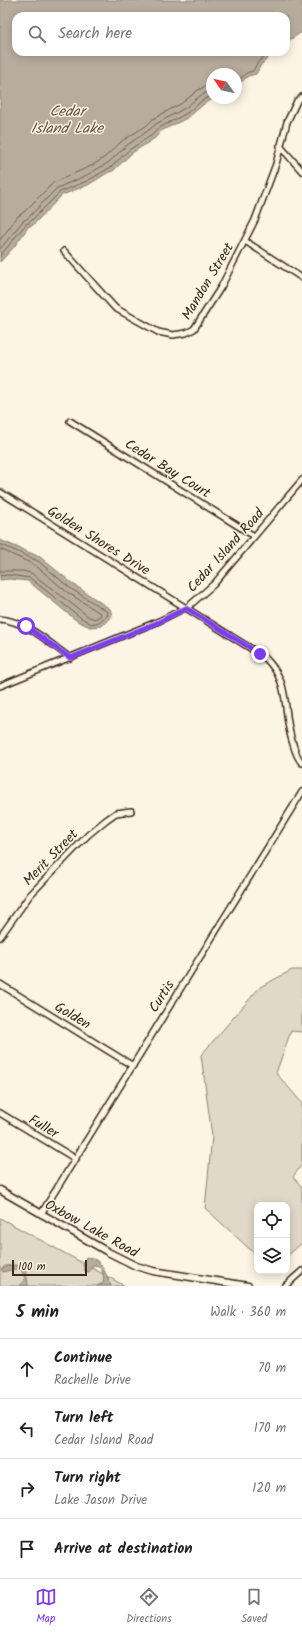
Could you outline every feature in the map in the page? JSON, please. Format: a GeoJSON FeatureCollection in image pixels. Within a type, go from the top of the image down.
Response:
{"type":"FeatureCollection","features":[{"type":"Feature","properties":{"kind":"street","name":"Mandon Street"},"geometry":{"type":"LineString","coordinates":[[64,251],[115,308],[158,332],[173,335],[186,333],[194,329],[221,287],[245,242],[274,171],[287,122],[297,101],[302,97]]}},
{"type":"Feature","properties":{"kind":"street"},"geometry":{"type":"LineString","coordinates":[[280,146],[302,171]]}},
{"type":"Feature","properties":{"kind":"street"},"geometry":{"type":"LineString","coordinates":[[245,242],[302,278]]}},
{"type":"Feature","properties":{"kind":"street","name":"Cedar Bay Court"},"geometry":{"type":"LineString","coordinates":[[70,422],[254,536]]}},
{"type":"Feature","properties":{"kind":"street","name":"Cedar Island Road"},"geometry":{"type":"LineString","coordinates":[[0,686],[159,622],[186,608],[206,592],[302,480]]}},
{"type":"Feature","properties":{"kind":"street","name":"Golden Shores Drive"},"geometry":{"type":"LineString","coordinates":[[0,492],[253,649],[272,664],[279,674],[284,691],[288,731],[298,759],[302,763]]}},
{"type":"Feature","properties":{"kind":"street"},"geometry":{"type":"LineString","coordinates":[[0,619],[26,626],[70,658]]}},
{"type":"Feature","properties":{"kind":"street","name":"Curtis"},"geometry":{"type":"LineString","coordinates":[[42,1214],[302,792]]}},
{"type":"Feature","properties":{"kind":"street","name":"Merit Street"},"geometry":{"type":"LineString","coordinates":[[0,937],[30,895],[88,835],[116,813],[131,810]]}},
{"type":"Feature","properties":{"kind":"street","name":"Golden"},"geometry":{"type":"LineString","coordinates":[[0,984],[133,1066]]}},
{"type":"Feature","properties":{"kind":"street","name":"Fuller"},"geometry":{"type":"LineString","coordinates":[[0,1113],[76,1159]]}},
{"type":"Feature","properties":{"kind":"street","name":"Oxbow Lake Road"},"geometry":{"type":"LineString","coordinates":[[0,1190],[108,1252],[136,1266],[153,1271],[248,1286]]}},
{"type":"Feature","properties":{"kind":"street"},"geometry":{"type":"LineString","coordinates":[[286,1286],[302,1271]]}},
{"type":"Feature","properties":{"kind":"shaded area"},"geometry":{"type":"Polygon","coordinates":[[[292,970],[302,970],[302,1032],[291,1031],[276,1073],[302,1103],[302,1164],[293,1177],[302,1187],[302,1243],[290,1253],[290,1202],[254,1202],[254,1253],[205,1208],[212,1136],[201,1055],[260,987],[292,970]]]}},
{"type":"Feature","properties":{"kind":"shaded area"},"geometry":{"type":"Polygon","coordinates":[[[0,1218],[125,1286],[0,1286],[0,1218]]]}},
{"type":"Feature","properties":{"kind":"water","name":"Cedar Island Lake"},"geometry":{"type":"Polygon","coordinates":[[[0,0],[302,0],[302,32],[290,40],[290,12],[12,12],[12,56],[270,56],[261,65],[256,74],[248,76],[242,82],[242,68],[206,68],[206,102],[189,117],[161,131],[155,138],[132,153],[113,171],[88,185],[62,195],[32,226],[29,226],[14,247],[0,262],[0,0]]]}},
{"type":"Feature","properties":{"kind":"water"},"geometry":{"type":"Polygon","coordinates":[[[0,540],[40,557],[73,584],[110,609],[112,615],[108,621],[101,626],[90,627],[77,621],[28,581],[9,579],[0,580],[0,540]]]}},
{"type":"Feature","properties":{"kind":"water"},"geometry":{"type":"Polygon","coordinates":[[[86,1257],[96,1260],[99,1263],[105,1271],[111,1286],[97,1286],[103,1283],[104,1277],[102,1271],[96,1265],[93,1265],[89,1272],[85,1271],[83,1265],[86,1257]]]}},
{"type":"Feature","properties":{"kind":"water"},"geometry":{"type":"Polygon","coordinates":[[[6,1266],[19,1266],[26,1272],[28,1286],[21,1286],[21,1283],[25,1279],[23,1273],[19,1269],[3,1272],[1,1269],[6,1266]]]}},
{"type":"Feature","properties":{"kind":"route"},"geometry":{"type":"LineString","coordinates":[[26,626],[70,658],[159,622],[186,608],[260,654]]}}]}
